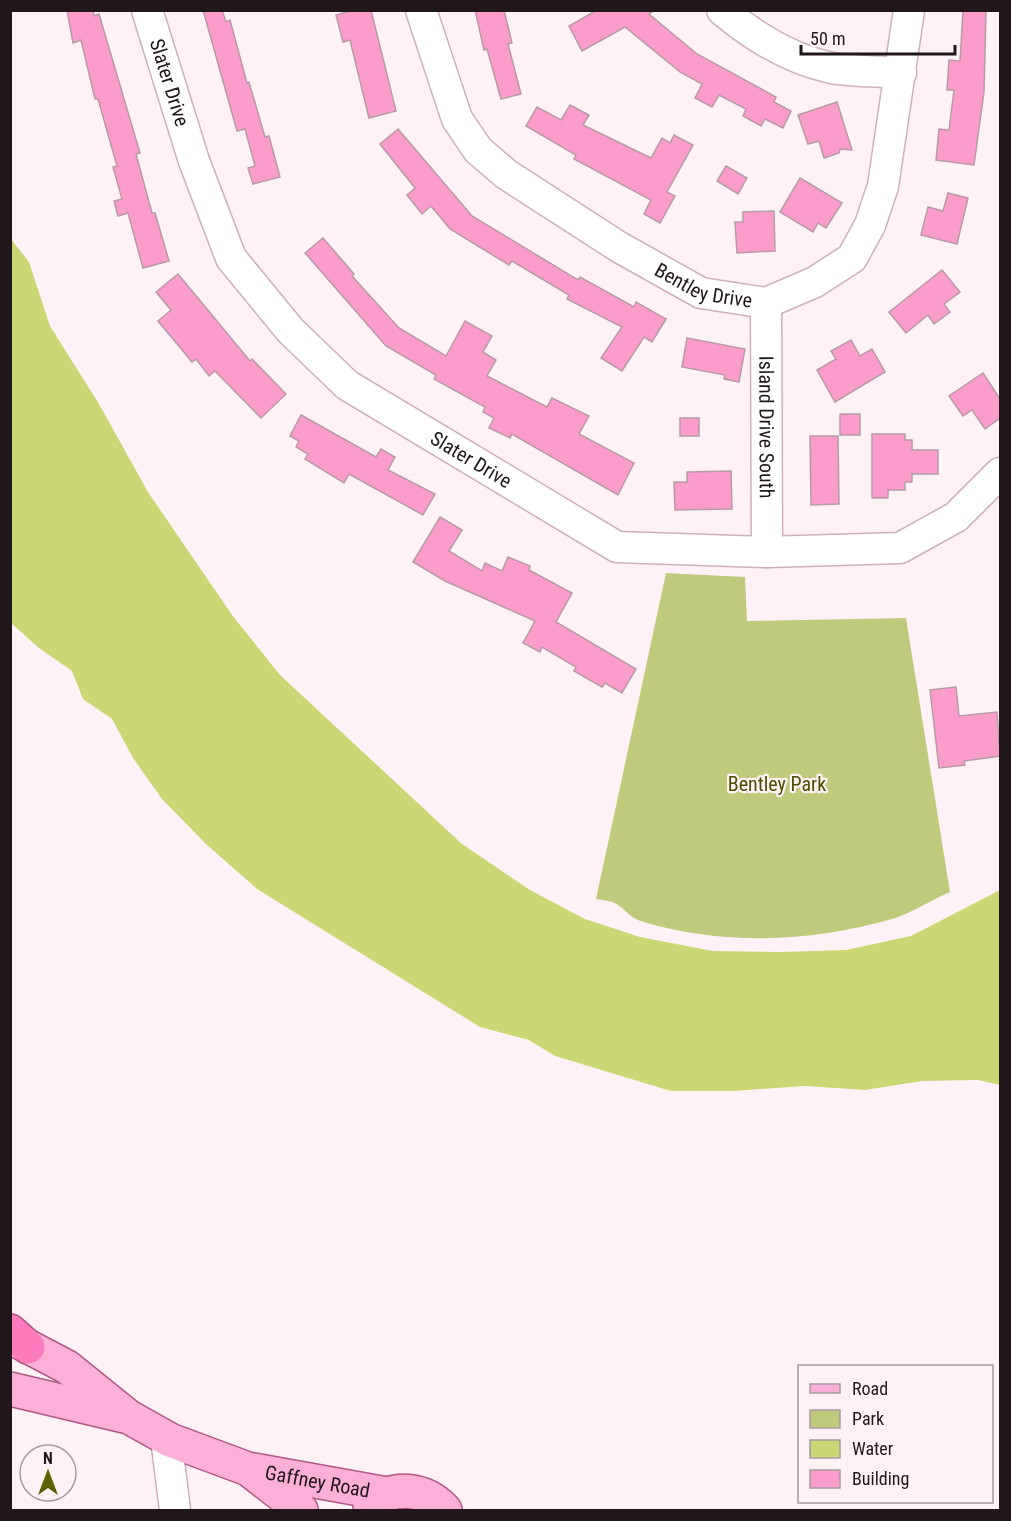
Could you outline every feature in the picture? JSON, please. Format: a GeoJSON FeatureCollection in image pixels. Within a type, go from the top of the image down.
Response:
{"type":"FeatureCollection","features":[{"type":"Feature","properties":{"kind":"main road","name":"Gaffney Road"},"geometry":{"type":"LineString","coordinates":[[15,1339],[67,1367],[129,1417],[166,1437],[248,1469],[376,1502],[414,1491],[428,1496],[445,1510]]}},
{"type":"Feature","properties":{"kind":"main road","name":"Gaffney Road"},"geometry":{"type":"LineString","coordinates":[[10,1389],[129,1417]]}},
{"type":"Feature","properties":{"kind":"main road","name":"Gaffney Road"},"geometry":{"type":"LineString","coordinates":[[248,1469],[301,1510]]}},
{"type":"Feature","properties":{"kind":"street","name":"Slater Drive"},"geometry":{"type":"LineString","coordinates":[[147,10],[197,171],[231,258],[290,330],[347,385],[617,547],[767,552],[900,548],[956,517],[1000,473]]}},
{"type":"Feature","properties":{"kind":"street","name":"Bentley Drive"},"geometry":{"type":"LineString","coordinates":[[421,10],[457,119],[478,150],[499,168],[619,247],[701,293],[766,303],[815,282],[852,258],[870,225],[883,186],[909,10]]}},
{"type":"Feature","properties":{"kind":"street"},"geometry":{"type":"LineString","coordinates":[[722,10],[740,26],[793,56],[831,68],[901,73]]}},
{"type":"Feature","properties":{"kind":"street","name":"Island Drive South"},"geometry":{"type":"LineString","coordinates":[[766,303],[767,552]]}},
{"type":"Feature","properties":{"kind":"street"},"geometry":{"type":"LineString","coordinates":[[166,1437],[175,1510]]}},
{"type":"Feature","properties":{"kind":"green space","name":"Bentley Park"},"geometry":{"type":"Polygon","coordinates":[[[666,573],[745,577],[747,621],[906,618],[950,892],[892,919],[862,927],[831,933],[768,938],[737,938],[674,930],[639,920],[616,904],[596,899],[666,573]]]}},
{"type":"Feature","properties":{"kind":"water"},"geometry":{"type":"Polygon","coordinates":[[[11,239],[29,262],[50,326],[99,404],[148,492],[232,615],[280,675],[462,844],[530,890],[585,919],[640,937],[713,951],[846,950],[911,936],[1000,890],[1000,1085],[978,1080],[922,1081],[865,1090],[805,1086],[733,1091],[671,1091],[555,1056],[529,1040],[480,1027],[257,889],[206,844],[162,799],[133,758],[112,719],[83,699],[72,671],[39,648],[11,623],[11,239]]]}},
{"type":"Feature","properties":{"kind":"building"},"geometry":{"type":"Polygon","coordinates":[[[67,10],[93,10],[94,16],[99,14],[140,153],[136,154],[152,213],[155,213],[169,261],[143,268],[128,213],[118,216],[114,201],[122,199],[113,167],[117,166],[98,99],[95,99],[81,40],[73,43],[67,10]]]}},
{"type":"Feature","properties":{"kind":"building"},"geometry":{"type":"Polygon","coordinates":[[[203,10],[222,10],[226,22],[230,20],[247,83],[249,82],[265,137],[269,136],[280,177],[253,184],[248,168],[255,166],[245,129],[237,131],[203,10]]]}},
{"type":"Feature","properties":{"kind":"building"},"geometry":{"type":"Polygon","coordinates":[[[354,10],[371,10],[396,111],[369,118],[350,40],[343,42],[336,15],[354,10]]]}},
{"type":"Feature","properties":{"kind":"building"},"geometry":{"type":"Polygon","coordinates":[[[475,10],[504,10],[512,43],[508,44],[521,94],[501,99],[487,49],[484,50],[475,10]]]}},
{"type":"Feature","properties":{"kind":"building"},"geometry":{"type":"Polygon","coordinates":[[[597,10],[655,10],[649,14],[697,54],[776,97],[774,102],[791,111],[783,128],[765,119],[761,126],[743,116],[746,109],[719,95],[712,107],[695,98],[702,84],[680,72],[625,27],[582,51],[569,26],[597,10]]]}},
{"type":"Feature","properties":{"kind":"building"},"geometry":{"type":"Polygon","coordinates":[[[963,10],[986,10],[984,92],[974,165],[936,160],[939,129],[949,130],[954,90],[947,90],[949,60],[960,61],[963,10]]]}},
{"type":"Feature","properties":{"kind":"building"},"geometry":{"type":"Polygon","coordinates":[[[837,102],[852,150],[840,149],[839,153],[824,158],[819,141],[808,144],[798,115],[837,102]]]}},
{"type":"Feature","properties":{"kind":"building"},"geometry":{"type":"Polygon","coordinates":[[[570,105],[589,115],[583,125],[651,158],[662,138],[670,143],[674,135],[693,145],[667,192],[675,196],[660,223],[644,214],[651,200],[574,159],[576,155],[526,126],[537,107],[561,120],[570,105]]]}},
{"type":"Feature","properties":{"kind":"building"},"geometry":{"type":"Polygon","coordinates":[[[398,129],[472,216],[578,280],[580,277],[634,307],[636,302],[666,319],[652,342],[644,337],[622,371],[601,358],[622,327],[567,299],[569,295],[512,261],[509,265],[450,229],[431,206],[422,214],[407,195],[415,188],[380,144],[398,129]]]}},
{"type":"Feature","properties":{"kind":"building"},"geometry":{"type":"Polygon","coordinates":[[[726,166],[747,178],[738,194],[717,181],[726,166]]]}},
{"type":"Feature","properties":{"kind":"building"},"geometry":{"type":"Polygon","coordinates":[[[800,178],[842,203],[826,228],[818,223],[813,232],[780,212],[800,178]]]}},
{"type":"Feature","properties":{"kind":"building"},"geometry":{"type":"Polygon","coordinates":[[[948,193],[968,198],[957,244],[921,235],[928,207],[943,211],[948,193]]]}},
{"type":"Feature","properties":{"kind":"building"},"geometry":{"type":"Polygon","coordinates":[[[774,211],[775,251],[737,253],[735,222],[743,222],[743,212],[774,211]]]}},
{"type":"Feature","properties":{"kind":"building"},"geometry":{"type":"Polygon","coordinates":[[[323,238],[354,274],[352,276],[399,328],[446,356],[465,321],[492,336],[483,352],[496,360],[487,376],[547,407],[552,398],[589,416],[579,434],[634,463],[618,495],[512,434],[510,438],[489,428],[494,418],[483,412],[485,407],[434,379],[436,375],[386,346],[305,253],[323,238]]]}},
{"type":"Feature","properties":{"kind":"building"},"geometry":{"type":"Polygon","coordinates":[[[942,270],[960,292],[944,304],[950,312],[934,324],[928,315],[906,333],[889,312],[942,270]]]}},
{"type":"Feature","properties":{"kind":"building"},"geometry":{"type":"Polygon","coordinates":[[[178,274],[250,361],[252,359],[286,394],[261,418],[215,371],[209,376],[196,359],[192,362],[158,321],[171,310],[156,292],[178,274]]]}},
{"type":"Feature","properties":{"kind":"building"},"geometry":{"type":"Polygon","coordinates":[[[687,338],[745,349],[739,382],[724,379],[725,375],[682,367],[687,338]]]}},
{"type":"Feature","properties":{"kind":"building"},"geometry":{"type":"Polygon","coordinates":[[[851,340],[860,356],[872,349],[885,372],[835,402],[817,370],[836,359],[831,351],[851,340]]]}},
{"type":"Feature","properties":{"kind":"building"},"geometry":{"type":"Polygon","coordinates":[[[983,373],[1000,399],[1000,418],[985,429],[972,410],[963,416],[949,396],[983,373]]]}},
{"type":"Feature","properties":{"kind":"building"},"geometry":{"type":"Polygon","coordinates":[[[840,414],[860,414],[860,435],[840,435],[840,414]]]}},
{"type":"Feature","properties":{"kind":"building"},"geometry":{"type":"Polygon","coordinates":[[[301,415],[376,457],[381,449],[395,457],[388,470],[435,494],[423,515],[349,474],[344,483],[305,459],[308,454],[296,447],[299,441],[290,436],[301,415]]]}},
{"type":"Feature","properties":{"kind":"building"},"geometry":{"type":"Polygon","coordinates":[[[680,418],[699,418],[699,436],[680,436],[680,418]]]}},
{"type":"Feature","properties":{"kind":"building"},"geometry":{"type":"Polygon","coordinates":[[[872,434],[905,434],[905,440],[912,440],[912,450],[938,450],[938,474],[912,474],[912,482],[905,482],[905,490],[888,490],[888,498],[872,498],[872,434]]]}},
{"type":"Feature","properties":{"kind":"building"},"geometry":{"type":"Polygon","coordinates":[[[810,436],[838,436],[839,504],[811,505],[810,436]]]}},
{"type":"Feature","properties":{"kind":"building"},"geometry":{"type":"Polygon","coordinates":[[[731,471],[732,509],[675,510],[674,482],[687,482],[687,472],[731,471]]]}},
{"type":"Feature","properties":{"kind":"building"},"geometry":{"type":"Polygon","coordinates":[[[440,517],[462,530],[449,551],[482,571],[485,563],[502,571],[508,557],[530,566],[529,570],[572,593],[556,622],[636,669],[622,693],[605,683],[602,687],[574,671],[576,667],[542,647],[540,652],[523,643],[535,621],[445,581],[413,562],[440,517]]]}},
{"type":"Feature","properties":{"kind":"building"},"geometry":{"type":"Polygon","coordinates":[[[956,687],[959,716],[997,712],[1000,756],[964,761],[965,765],[939,768],[930,690],[956,687]]]}}]}
